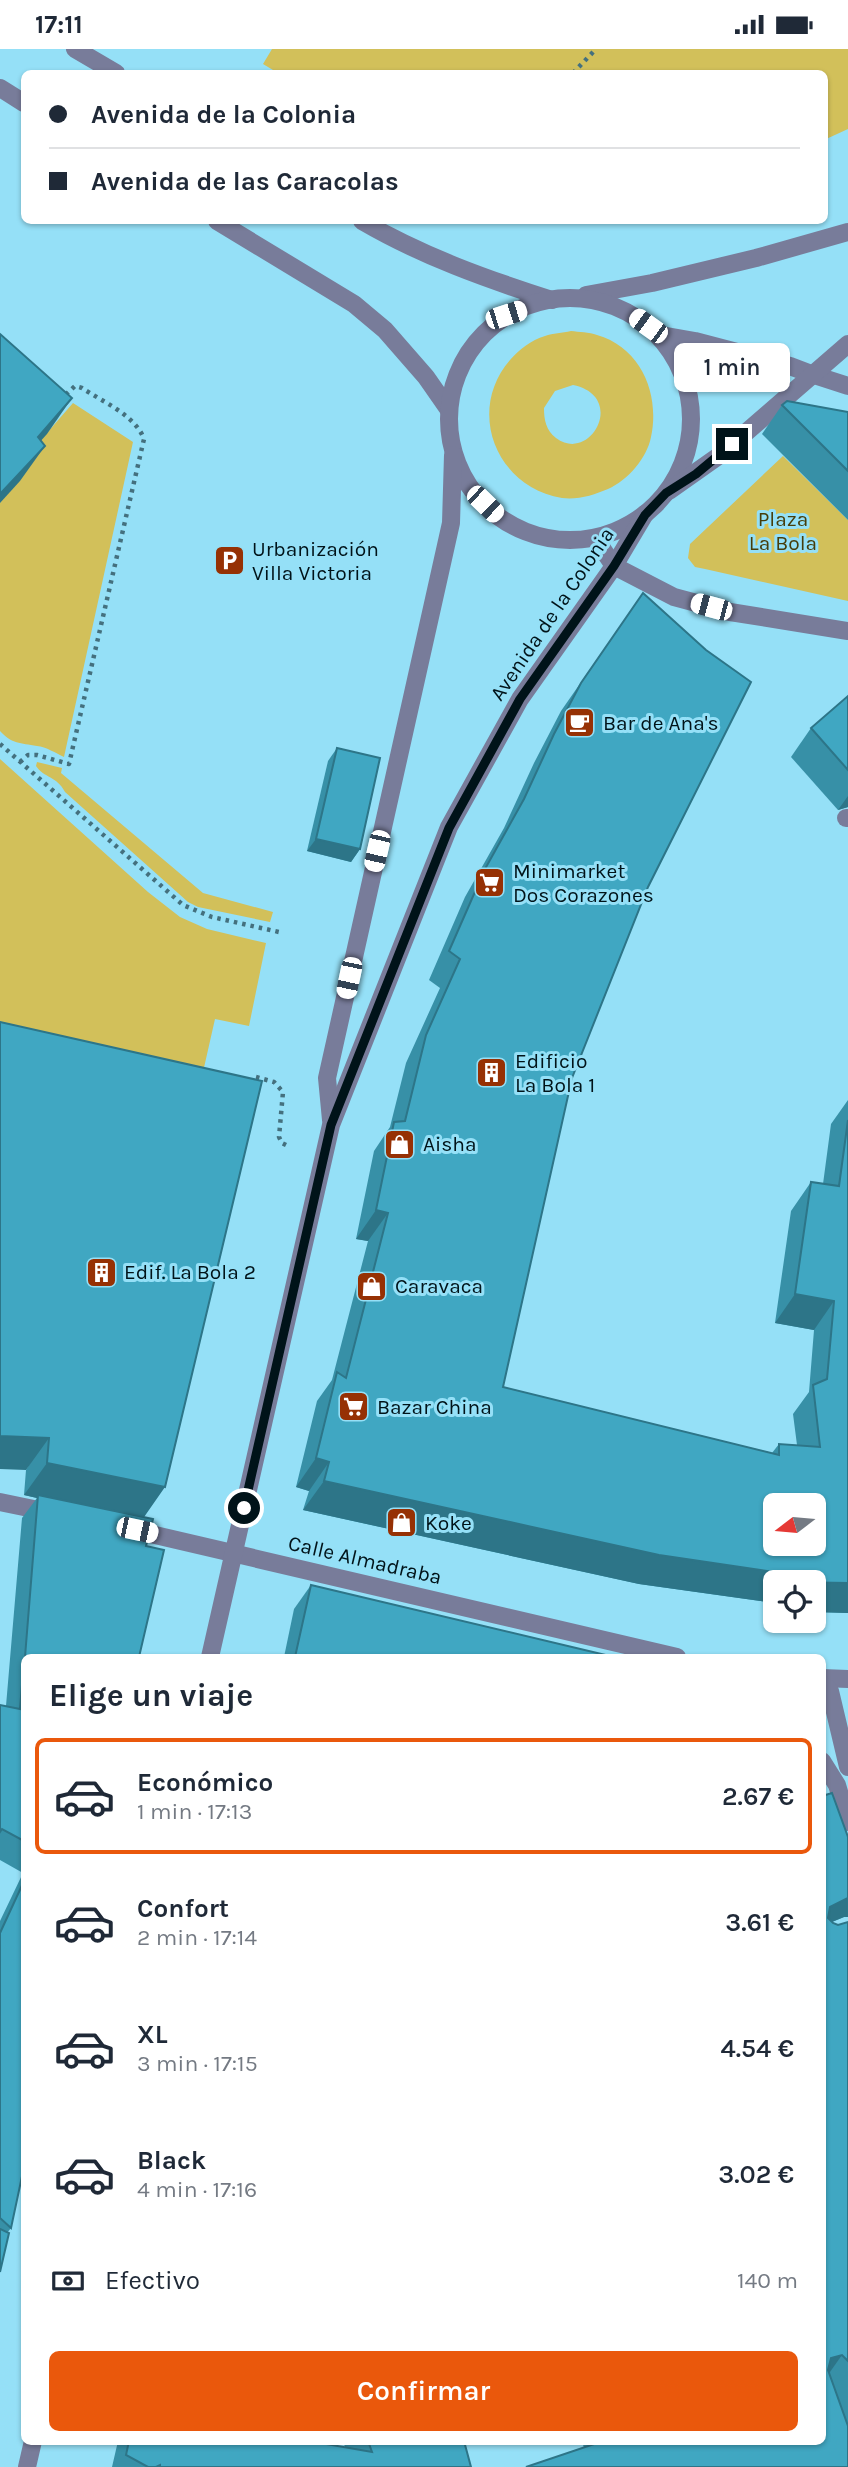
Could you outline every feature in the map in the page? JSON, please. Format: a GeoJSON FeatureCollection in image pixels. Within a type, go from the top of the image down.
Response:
{"type":"FeatureCollection","features":[{"type":"Feature","properties":{"kind":"street"},"geometry":{"type":"LineString","coordinates":[[75,49],[111,70]]}},
{"type":"Feature","properties":{"kind":"street"},"geometry":{"type":"LineString","coordinates":[[0,87],[21,101]]}},
{"type":"Feature","properties":{"kind":"street"},"geometry":{"type":"LineString","coordinates":[[222,224],[354,304],[385,330],[418,367],[449,410]]}},
{"type":"Feature","properties":{"kind":"street"},"geometry":{"type":"LineString","coordinates":[[367,224],[396,241],[487,279],[561,299],[604,303],[635,317],[661,335],[695,341],[790,366],[848,386]]}},
{"type":"Feature","properties":{"kind":"street"},"geometry":{"type":"LineString","coordinates":[[848,232],[756,258],[652,283],[561,299],[506,315],[477,340],[457,372],[449,410],[453,451],[470,489],[500,519],[538,537],[579,541],[595,538],[619,531],[645,515],[666,493],[720,455],[848,344]]}},
{"type":"Feature","properties":{"kind":"street"},"geometry":{"type":"LineString","coordinates":[[661,335],[679,367],[689,400],[690,435],[681,468],[666,493]]}},
{"type":"Feature","properties":{"kind":"street","name":"Avenida de la Colonia"},"geometry":{"type":"LineString","coordinates":[[331,1125],[327,1078],[451,523],[453,451]]}},
{"type":"Feature","properties":{"kind":"street","name":"Avenida de la Colonia"},"geometry":{"type":"LineString","coordinates":[[211,1654],[331,1125],[449,828],[520,699],[614,566],[645,515]]}},
{"type":"Feature","properties":{"kind":"street"},"geometry":{"type":"LineString","coordinates":[[595,538],[614,566],[674,597],[730,612],[848,631]]}},
{"type":"Feature","properties":{"kind":"street"},"geometry":{"type":"LineString","coordinates":[[0,1502],[72,1517]]}},
{"type":"Feature","properties":{"kind":"street","name":"Calle Almadraba"},"geometry":{"type":"LineString","coordinates":[[111,1525],[664,1654]]}},
{"type":"Feature","properties":{"kind":"street"},"geometry":{"type":"LineString","coordinates":[[826,1678],[848,1679]]}},
{"type":"Feature","properties":{"kind":"street"},"geometry":{"type":"LineString","coordinates":[[826,1688],[830,1691],[848,1767]]}},
{"type":"Feature","properties":{"kind":"street"},"geometry":{"type":"LineString","coordinates":[[826,1767],[837,1785],[848,1822]]}},
{"type":"Feature","properties":{"kind":"street"},"geometry":{"type":"LineString","coordinates":[[27,2467],[32,2445]]}},
{"type":"Feature","properties":{"kind":"path"},"geometry":{"type":"LineString","coordinates":[[576,70],[596,49]]}},
{"type":"Feature","properties":{"kind":"path"},"geometry":{"type":"LineString","coordinates":[[20,762],[28,755],[37,755],[69,764],[144,439],[140,429],[126,417],[82,388],[75,386],[53,403]]}},
{"type":"Feature","properties":{"kind":"path"},"geometry":{"type":"LineString","coordinates":[[0,744],[183,905],[212,917],[279,932]]}},
{"type":"Feature","properties":{"kind":"path"},"geometry":{"type":"LineString","coordinates":[[256,1077],[274,1082],[284,1092],[279,1137],[282,1143],[290,1147]]}},
{"type":"Feature","properties":{"kind":"green space"},"geometry":{"type":"Polygon","coordinates":[[[272,49],[848,49],[848,129],[828,138],[828,70],[273,70],[263,64],[272,49]]]}},
{"type":"Feature","properties":{"kind":"green space"},"geometry":{"type":"Polygon","coordinates":[[[571,331],[597,335],[613,341],[626,351],[644,375],[650,390],[653,421],[649,445],[629,474],[603,491],[586,497],[562,498],[539,491],[520,479],[505,463],[495,444],[490,423],[490,402],[497,380],[521,349],[548,335],[571,331]],[[573,385],[555,391],[544,408],[544,417],[550,432],[556,438],[569,444],[581,442],[591,436],[601,413],[598,402],[589,392],[573,385]]]}},
{"type":"Feature","properties":{"kind":"green space"},"geometry":{"type":"Polygon","coordinates":[[[73,403],[133,442],[64,757],[44,748],[12,741],[0,731],[0,503],[13,472],[73,403]]]}},
{"type":"Feature","properties":{"kind":"green space","name":"Plaza La Bola"},"geometry":{"type":"Polygon","coordinates":[[[783,456],[848,520],[848,601],[695,567],[688,558],[690,544],[783,456]]]}},
{"type":"Feature","properties":{"kind":"green space"},"geometry":{"type":"Polygon","coordinates":[[[0,759],[148,892],[180,917],[207,929],[266,943],[249,1026],[215,1019],[196,1103],[0,1059],[0,759]]]}},
{"type":"Feature","properties":{"kind":"green space"},"geometry":{"type":"Polygon","coordinates":[[[37,762],[62,768],[61,773],[203,893],[273,912],[270,922],[198,907],[188,902],[58,783],[39,770],[37,762]]]}},
{"type":"Feature","properties":{"kind":"building"},"geometry":{"type":"Polygon","coordinates":[[[0,334],[72,398],[38,437],[45,446],[0,494],[0,334]]]}},
{"type":"Feature","properties":{"kind":"building"},"geometry":{"type":"Polygon","coordinates":[[[787,401],[848,412],[848,471],[782,405],[787,401]]]}},
{"type":"Feature","properties":{"kind":"building","name":"Edificio La Bola 1"},"geometry":{"type":"Polygon","coordinates":[[[643,593],[706,650],[751,682],[648,887],[572,1078],[503,1387],[779,1455],[779,1444],[820,1447],[813,1385],[827,1379],[834,1301],[795,1294],[811,1182],[839,1186],[848,1120],[848,1583],[826,1583],[826,1570],[763,1570],[659,1555],[324,1481],[329,1462],[316,1458],[337,1372],[346,1378],[388,1213],[376,1210],[394,1122],[405,1121],[426,1035],[460,959],[449,951],[485,869],[524,799],[581,683],[643,593]]]}},
{"type":"Feature","properties":{"kind":"building"},"geometry":{"type":"Polygon","coordinates":[[[848,696],[848,770],[811,728],[848,696]]]}},
{"type":"Feature","properties":{"kind":"building"},"geometry":{"type":"Polygon","coordinates":[[[337,748],[380,758],[360,849],[316,839],[337,748]]]}},
{"type":"Feature","properties":{"kind":"building","name":"Edif. La Bola 2"},"geometry":{"type":"Polygon","coordinates":[[[0,1022],[262,1081],[165,1487],[47,1463],[49,1438],[0,1436],[0,1022]]]}},
{"type":"Feature","properties":{"kind":"building"},"geometry":{"type":"Polygon","coordinates":[[[38,1495],[153,1519],[146,1546],[164,1550],[140,1654],[25,1654],[38,1495]]]}},
{"type":"Feature","properties":{"kind":"building"},"geometry":{"type":"Polygon","coordinates":[[[311,1585],[601,1654],[296,1654],[311,1585]]]}},
{"type":"Feature","properties":{"kind":"building"},"geometry":{"type":"Polygon","coordinates":[[[21,1697],[21,1839],[2,1829],[0,1832],[0,1705],[20,1709],[21,1697]]]}},
{"type":"Feature","properties":{"kind":"building"},"geometry":{"type":"Polygon","coordinates":[[[832,1793],[848,1837],[848,1898],[830,1907],[828,1918],[838,1925],[848,1922],[848,2361],[842,2355],[831,2358],[828,2370],[848,2426],[848,2467],[526,2467],[591,2445],[826,2445],[826,1795],[832,1793]]]}},
{"type":"Feature","properties":{"kind":"building"},"geometry":{"type":"Polygon","coordinates":[[[21,1888],[21,2181],[11,2228],[0,2218],[0,1933],[21,1888]]]}},
{"type":"Feature","properties":{"kind":"building"},"geometry":{"type":"Polygon","coordinates":[[[0,2229],[9,2233],[0,2272],[0,2229]]]}},
{"type":"Feature","properties":{"kind":"building"},"geometry":{"type":"Polygon","coordinates":[[[128,2445],[332,2445],[372,2452],[369,2445],[465,2445],[471,2467],[148,2467],[126,2455],[128,2445]]]}},
{"type":"Feature","properties":{"kind":"place","name":"Urbanización Villa Victoria"},"geometry":{"type":"Point","coordinates":[229,561]}},
{"type":"Feature","properties":{"kind":"place","name":"Bar de Ana's"},"geometry":{"type":"Point","coordinates":[580,723]}},
{"type":"Feature","properties":{"kind":"place","name":"Minimarket Dos Corazones"},"geometry":{"type":"Point","coordinates":[490,883]}},
{"type":"Feature","properties":{"kind":"place","name":"Edificio La Bola 1"},"geometry":{"type":"Point","coordinates":[492,1073]}},
{"type":"Feature","properties":{"kind":"place","name":"Aisha"},"geometry":{"type":"Point","coordinates":[400,1144]}},
{"type":"Feature","properties":{"kind":"place","name":"Edif. La Bola 2"},"geometry":{"type":"Point","coordinates":[101,1272]}},
{"type":"Feature","properties":{"kind":"place","name":"Caravaca"},"geometry":{"type":"Point","coordinates":[372,1286]}},
{"type":"Feature","properties":{"kind":"place","name":"Bazar China"},"geometry":{"type":"Point","coordinates":[354,1407]}},
{"type":"Feature","properties":{"kind":"place","name":"Koke"},"geometry":{"type":"Point","coordinates":[402,1523]}},
{"type":"Feature","properties":{"kind":"route"},"geometry":{"type":"LineString","coordinates":[[244,1508],[331,1125],[449,828],[520,699],[614,566],[645,515],[666,493],[696,474],[732,444]]}}]}
